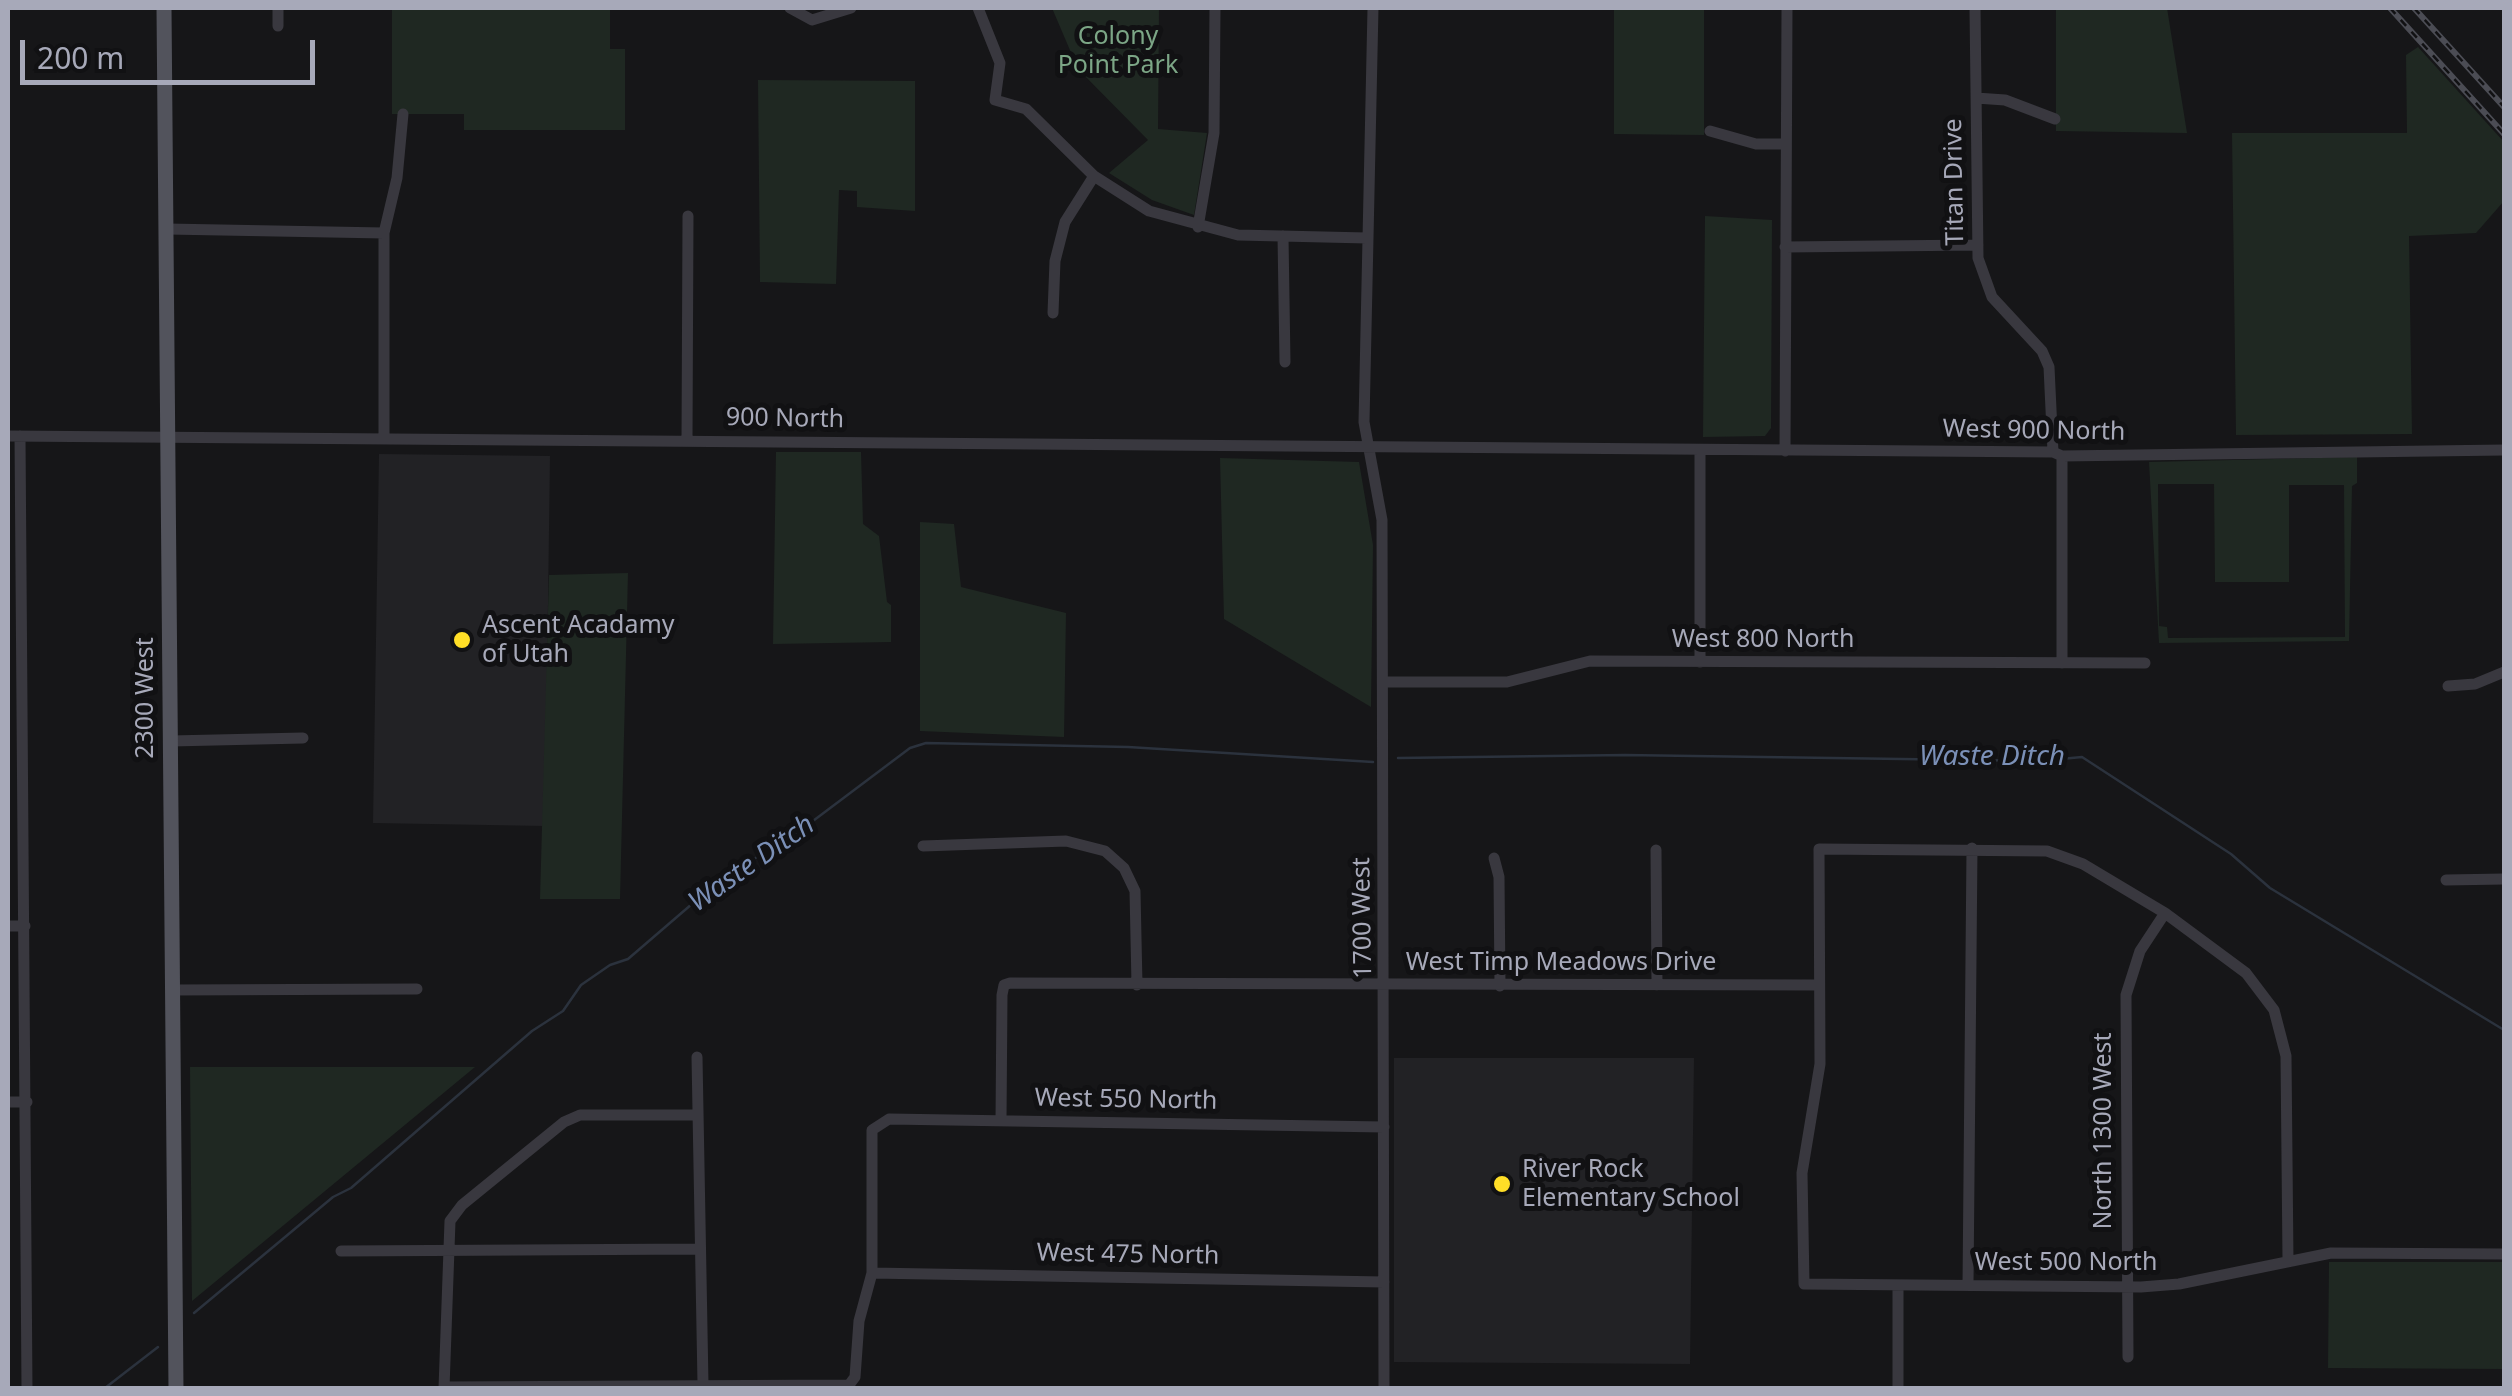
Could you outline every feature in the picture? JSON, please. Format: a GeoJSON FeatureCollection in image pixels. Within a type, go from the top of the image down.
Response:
{"type":"FeatureCollection","features":[{"type":"Feature","properties":{"kind":"main road","name":"2300 West"},"geometry":{"type":"LineString","coordinates":[[164,8],[176,1388]]}},
{"type":"Feature","properties":{"kind":"street"},"geometry":{"type":"LineString","coordinates":[[278,8],[278,26]]}},
{"type":"Feature","properties":{"kind":"street"},"geometry":{"type":"LineString","coordinates":[[790,8],[812,20],[851,8]]}},
{"type":"Feature","properties":{"kind":"street"},"geometry":{"type":"LineString","coordinates":[[978,8],[1000,63],[995,100],[1026,109],[1094,176],[1149,211],[1198,227],[1283,236],[1367,238]]}},
{"type":"Feature","properties":{"kind":"street"},"geometry":{"type":"LineString","coordinates":[[1198,227],[1214,133],[1216,8]]}},
{"type":"Feature","properties":{"kind":"street","name":"1700 West"},"geometry":{"type":"LineString","coordinates":[[1372,8],[1368,448],[1382,520],[1384,1388]]}},
{"type":"Feature","properties":{"kind":"street"},"geometry":{"type":"LineString","coordinates":[[1785,450],[1787,8]]}},
{"type":"Feature","properties":{"kind":"street","name":"Titan Drive"},"geometry":{"type":"LineString","coordinates":[[1975,8],[1981,271],[1992,297],[2031,338],[2050,367],[2058,454],[2062,663]]}},
{"type":"Feature","properties":{"kind":"street"},"geometry":{"type":"LineString","coordinates":[[1976,98],[2005,100],[2054,119]]}},
{"type":"Feature","properties":{"kind":"street"},"geometry":{"type":"LineString","coordinates":[[384,436],[384,233],[396,178],[403,114]]}},
{"type":"Feature","properties":{"kind":"street"},"geometry":{"type":"LineString","coordinates":[[1710,131],[1756,144],[1786,144]]}},
{"type":"Feature","properties":{"kind":"street"},"geometry":{"type":"LineString","coordinates":[[1053,312],[1054,261],[1066,222],[1094,176]]}},
{"type":"Feature","properties":{"kind":"street"},"geometry":{"type":"LineString","coordinates":[[687,440],[688,216]]}},
{"type":"Feature","properties":{"kind":"street"},"geometry":{"type":"LineString","coordinates":[[167,229],[384,233]]}},
{"type":"Feature","properties":{"kind":"street"},"geometry":{"type":"LineString","coordinates":[[1283,236],[1285,362]]}},
{"type":"Feature","properties":{"kind":"street"},"geometry":{"type":"LineString","coordinates":[[1785,247],[1978,245]]}},
{"type":"Feature","properties":{"kind":"street","name":"900 North"},"geometry":{"type":"LineString","coordinates":[[14,436],[169,434],[1562,450]]}},
{"type":"Feature","properties":{"kind":"street"},"geometry":{"type":"LineString","coordinates":[[14,436],[26,926],[27,1388]]}},
{"type":"Feature","properties":{"kind":"street","name":"West 900 North"},"geometry":{"type":"LineString","coordinates":[[1562,450],[2058,454],[2504,450]]}},
{"type":"Feature","properties":{"kind":"street"},"geometry":{"type":"LineString","coordinates":[[1700,451],[1700,662]]}},
{"type":"Feature","properties":{"kind":"street","name":"West 800 North"},"geometry":{"type":"LineString","coordinates":[[1383,682],[1507,682],[1590,661],[2145,663]]}},
{"type":"Feature","properties":{"kind":"street"},"geometry":{"type":"LineString","coordinates":[[2448,686],[2476,684],[2504,672]]}},
{"type":"Feature","properties":{"kind":"street"},"geometry":{"type":"LineString","coordinates":[[171,741],[303,738]]}},
{"type":"Feature","properties":{"kind":"street"},"geometry":{"type":"LineString","coordinates":[[923,846],[1082,842],[1115,858],[1130,880],[1137,902],[1137,985]]}},
{"type":"Feature","properties":{"kind":"street"},"geometry":{"type":"LineString","coordinates":[[1968,1285],[1966,1168],[1973,1082],[1972,848]]}},
{"type":"Feature","properties":{"kind":"street"},"geometry":{"type":"LineString","coordinates":[[1820,984],[1818,849],[2028,848],[2066,856],[2164,914],[2246,973],[2266,996],[2280,1024],[2286,1056],[2288,1261]]}},
{"type":"Feature","properties":{"kind":"street"},"geometry":{"type":"LineString","coordinates":[[1656,850],[1657,986]]}},
{"type":"Feature","properties":{"kind":"street"},"geometry":{"type":"LineString","coordinates":[[1494,858],[1499,877],[1500,986]]}},
{"type":"Feature","properties":{"kind":"street"},"geometry":{"type":"LineString","coordinates":[[2446,880],[2504,879]]}},
{"type":"Feature","properties":{"kind":"street","name":"North 1300 West"},"geometry":{"type":"LineString","coordinates":[[2128,1357],[2126,994],[2140,951],[2164,914]]}},
{"type":"Feature","properties":{"kind":"street"},"geometry":{"type":"LineString","coordinates":[[8,926],[26,926]]}},
{"type":"Feature","properties":{"kind":"street","name":"West Timp Meadows Drive"},"geometry":{"type":"LineString","coordinates":[[1001,1120],[1004,985],[1820,984]]}},
{"type":"Feature","properties":{"kind":"street","name":"West 500 North"},"geometry":{"type":"LineString","coordinates":[[1820,984],[1818,1078],[1802,1173],[1804,1284],[2127,1287],[2179,1284],[2331,1253],[2504,1254]]}},
{"type":"Feature","properties":{"kind":"street"},"geometry":{"type":"LineString","coordinates":[[173,990],[418,989]]}},
{"type":"Feature","properties":{"kind":"street"},"geometry":{"type":"LineString","coordinates":[[697,1057],[703,1384]]}},
{"type":"Feature","properties":{"kind":"street"},"geometry":{"type":"LineString","coordinates":[[8,1102],[28,1102]]}},
{"type":"Feature","properties":{"kind":"street"},"geometry":{"type":"LineString","coordinates":[[697,1115],[580,1115],[564,1122],[462,1205],[450,1220],[444,1388],[849,1385],[856,1377],[859,1321],[872,1273]]}},
{"type":"Feature","properties":{"kind":"street","name":"West 550 North"},"geometry":{"type":"LineString","coordinates":[[872,1273],[872,1130],[889,1119],[1384,1127]]}},
{"type":"Feature","properties":{"kind":"street"},"geometry":{"type":"LineString","coordinates":[[341,1250],[700,1250]]}},
{"type":"Feature","properties":{"kind":"street","name":"West 475 North"},"geometry":{"type":"LineString","coordinates":[[872,1273],[1384,1282]]}},
{"type":"Feature","properties":{"kind":"street"},"geometry":{"type":"LineString","coordinates":[[1898,1285],[1898,1388]]}},
{"type":"Feature","properties":{"kind":"shaded area","name":"Ascent Acadamy of Utah"},"geometry":{"type":"Polygon","coordinates":[[[379,454],[550,456],[545,826],[373,823],[379,454]]]}},
{"type":"Feature","properties":{"kind":"shaded area"},"geometry":{"type":"Polygon","coordinates":[[[1394,1058],[1694,1058],[1690,1364],[1394,1362],[1394,1058]]]}},
{"type":"Feature","properties":{"kind":"green space"},"geometry":{"type":"Polygon","coordinates":[[[392,8],[610,8],[610,49],[625,49],[625,130],[464,130],[464,114],[392,114],[392,8]]]}},
{"type":"Feature","properties":{"kind":"green space","name":"Colony Point Park"},"geometry":{"type":"Polygon","coordinates":[[[1052,8],[1159,8],[1158,129],[1207,133],[1194,215],[1152,200],[1109,173],[1148,140],[1078,69],[1052,8]]]}},
{"type":"Feature","properties":{"kind":"green space"},"geometry":{"type":"Polygon","coordinates":[[[1614,8],[1704,8],[1704,135],[1614,134],[1614,8]]]}},
{"type":"Feature","properties":{"kind":"green space"},"geometry":{"type":"Polygon","coordinates":[[[2056,8],[2167,8],[2187,133],[2056,131],[2056,8]]]}},
{"type":"Feature","properties":{"kind":"green space"},"geometry":{"type":"Polygon","coordinates":[[[2418,47],[2504,142],[2504,201],[2476,233],[2409,236],[2412,434],[2236,435],[2232,133],[2407,133],[2406,55],[2418,47]]]}},
{"type":"Feature","properties":{"kind":"green space"},"geometry":{"type":"Polygon","coordinates":[[[758,80],[915,81],[915,211],[857,207],[857,191],[839,190],[836,284],[760,282],[758,80]]]}},
{"type":"Feature","properties":{"kind":"green space"},"geometry":{"type":"Polygon","coordinates":[[[1705,216],[1772,220],[1771,428],[1765,436],[1703,437],[1705,216]]]}},
{"type":"Feature","properties":{"kind":"green space"},"geometry":{"type":"Polygon","coordinates":[[[776,452],[861,452],[863,524],[879,536],[887,602],[891,605],[891,642],[773,644],[776,452]]]}},
{"type":"Feature","properties":{"kind":"green space"},"geometry":{"type":"Polygon","coordinates":[[[2357,457],[2357,483],[2352,486],[2349,641],[2159,643],[2149,462],[2357,457]],[[2158,484],[2159,626],[2167,627],[2168,638],[2345,637],[2344,485],[2289,485],[2289,582],[2215,582],[2214,484],[2158,484]]]}},
{"type":"Feature","properties":{"kind":"green space"},"geometry":{"type":"Polygon","coordinates":[[[1220,458],[1359,462],[1373,545],[1371,707],[1224,619],[1220,458]]]}},
{"type":"Feature","properties":{"kind":"green space"},"geometry":{"type":"Polygon","coordinates":[[[920,522],[954,524],[961,587],[1066,613],[1064,737],[920,731],[920,522]]]}},
{"type":"Feature","properties":{"kind":"green space"},"geometry":{"type":"Polygon","coordinates":[[[628,573],[620,899],[540,899],[549,575],[628,573]]]}},
{"type":"Feature","properties":{"kind":"green space"},"geometry":{"type":"Polygon","coordinates":[[[190,1067],[475,1067],[192,1301],[190,1067]]]}},
{"type":"Feature","properties":{"kind":"green space"},"geometry":{"type":"Polygon","coordinates":[[[2329,1262],[2504,1262],[2504,1369],[2328,1368],[2329,1262]]]}},
{"type":"Feature","properties":{"kind":"waterway","name":"Waste Ditch"},"geometry":{"type":"LineString","coordinates":[[194,1313],[333,1197],[351,1188],[532,1031],[563,1011],[581,985],[610,965],[628,959],[728,873],[785,842],[910,748],[926,743],[1128,747],[1373,762]]}},
{"type":"Feature","properties":{"kind":"waterway","name":"Waste Ditch"},"geometry":{"type":"LineString","coordinates":[[1398,758],[1625,755],[2040,761],[2082,757],[2231,854],[2270,888],[2504,1030]]}},
{"type":"Feature","properties":{"kind":"waterway","name":"Waste Ditch"},"geometry":{"type":"LineString","coordinates":[[105,1388],[158,1347]]}},
{"type":"Feature","properties":{"kind":"railway"},"geometry":{"type":"LineString","coordinates":[[2390,8],[2504,134]]}},
{"type":"Feature","properties":{"kind":"railway"},"geometry":{"type":"LineString","coordinates":[[2414,8],[2504,107]]}},
{"type":"Feature","properties":{"kind":"place","name":"Ascent Acadamy of Utah"},"geometry":{"type":"Point","coordinates":[462,640]}},
{"type":"Feature","properties":{"kind":"place","name":"River Rock Elementary School"},"geometry":{"type":"Point","coordinates":[1502,1184]}}]}
